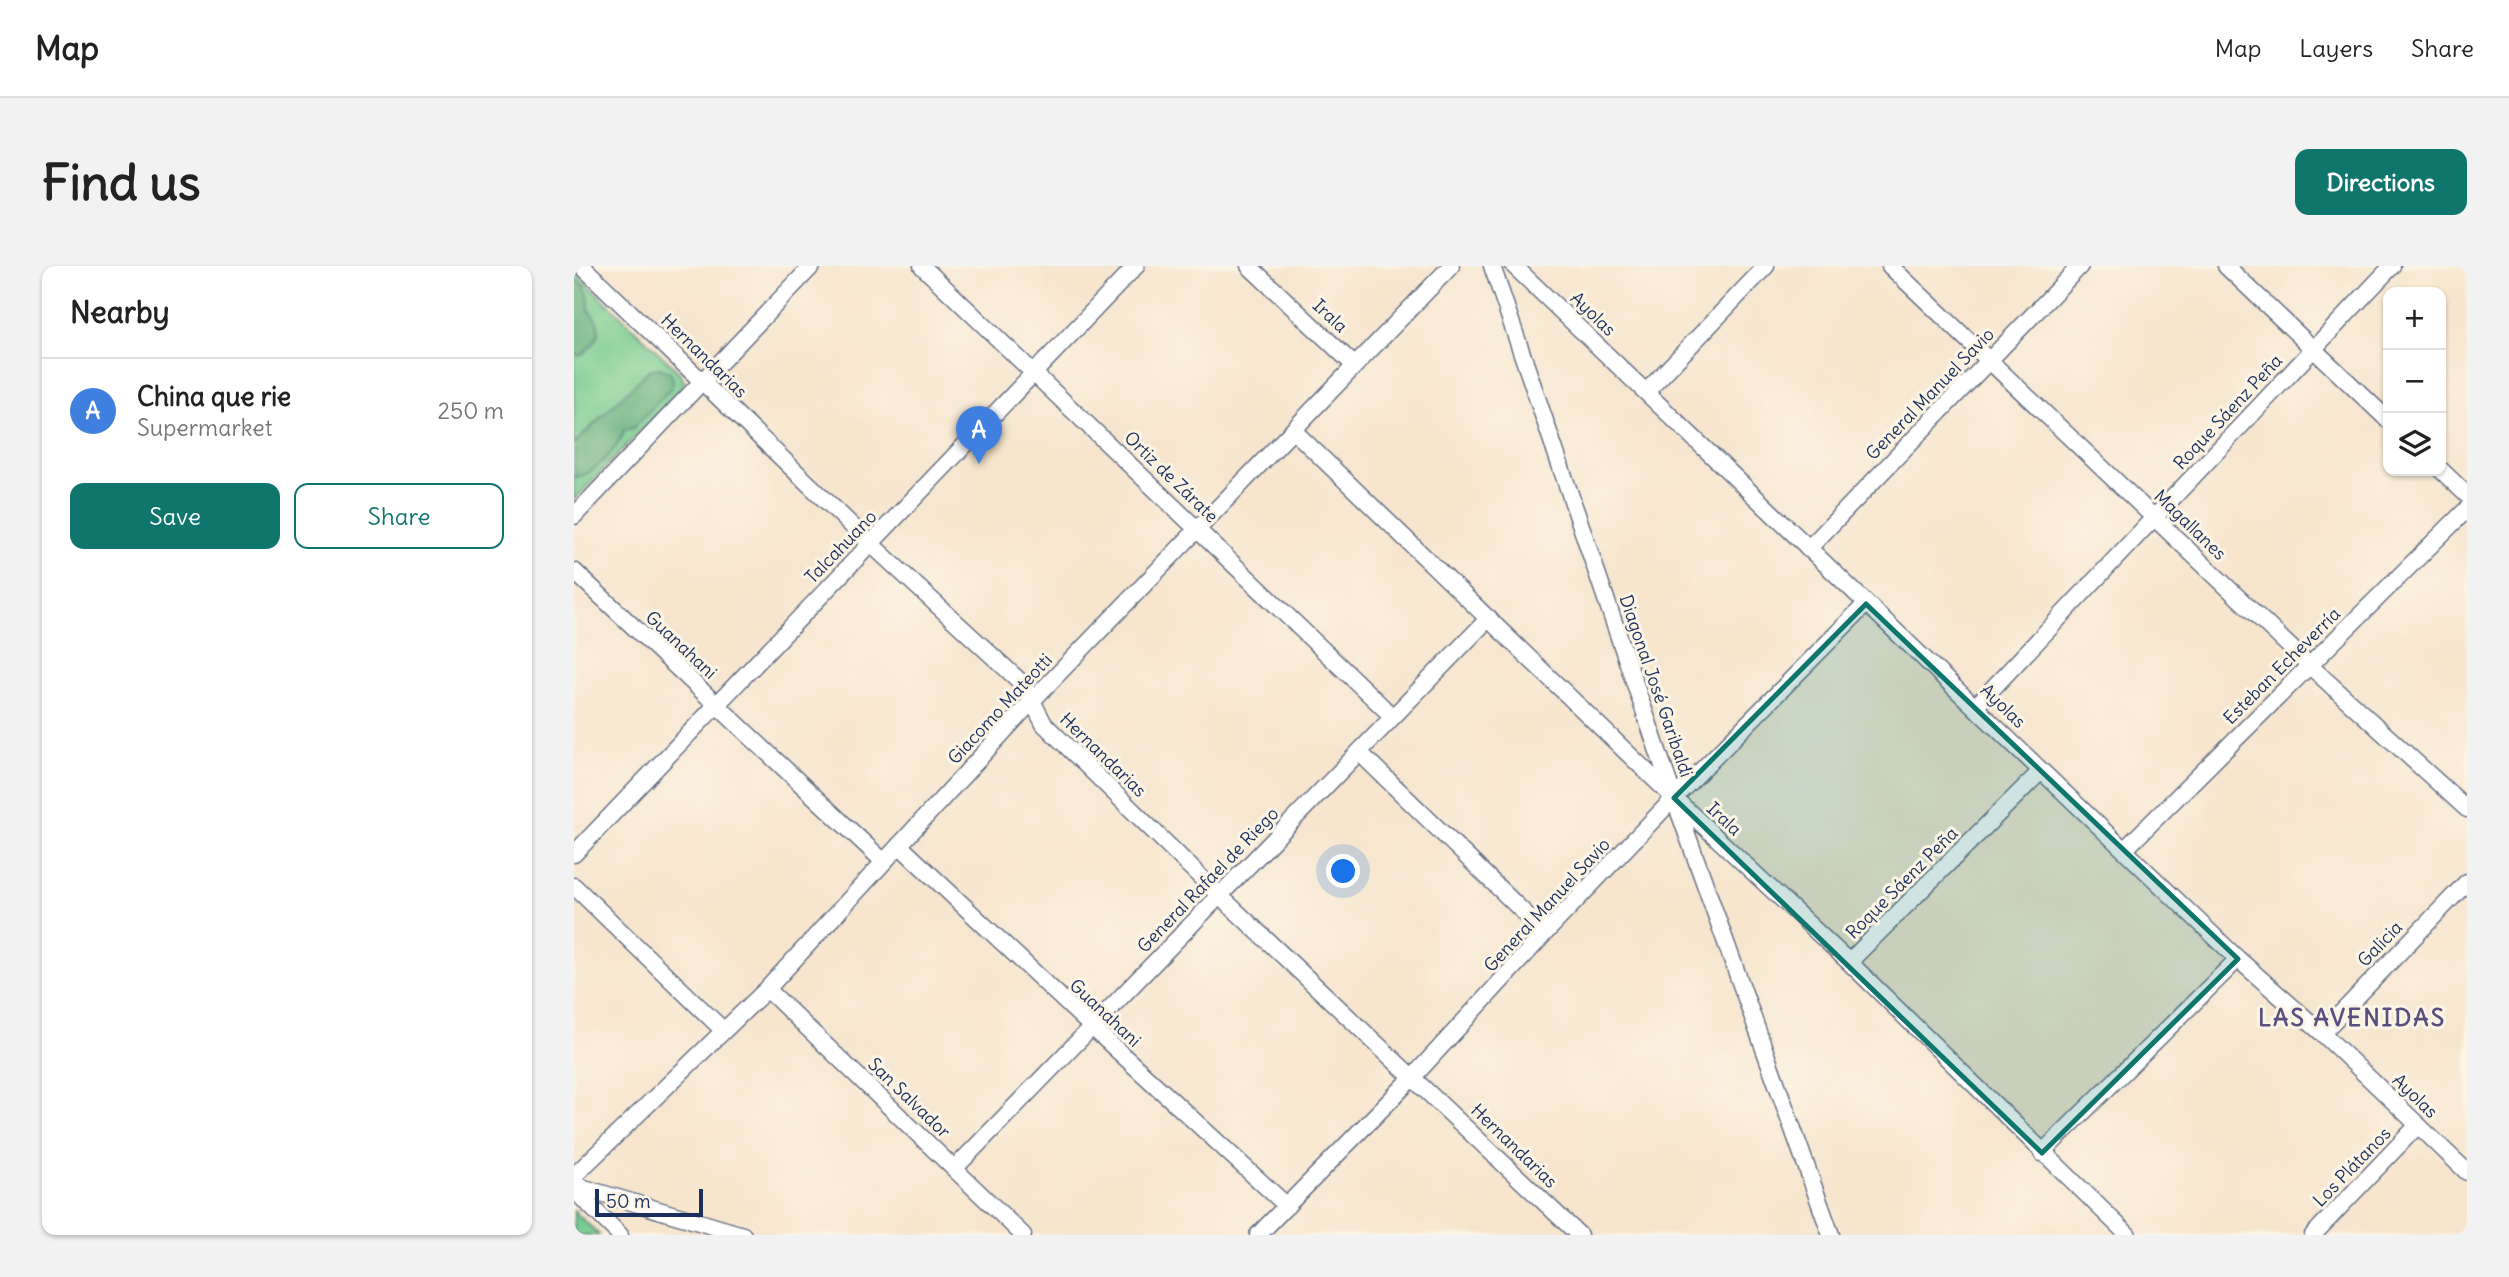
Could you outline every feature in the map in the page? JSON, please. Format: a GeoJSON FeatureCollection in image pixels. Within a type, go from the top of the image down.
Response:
{"type":"FeatureCollection","features":[{"type":"Feature","properties":{"kind":"street","name":"Hernandarias"},"geometry":{"type":"LineString","coordinates":[[582,266],[870,544],[1024,685],[1044,724],[1220,896],[1579,1235]]}},
{"type":"Feature","properties":{"kind":"street"},"geometry":{"type":"LineString","coordinates":[[574,516],[812,266]]}},
{"type":"Feature","properties":{"kind":"street","name":"Ortiz de Zárate"},"geometry":{"type":"LineString","coordinates":[[922,266],[1393,717]]}},
{"type":"Feature","properties":{"kind":"street","name":"Talcahuano"},"geometry":{"type":"LineString","coordinates":[[574,854],[1136,266]]}},
{"type":"Feature","properties":{"kind":"street","name":"Irala"},"geometry":{"type":"LineString","coordinates":[[1249,266],[1354,365]]}},
{"type":"Feature","properties":{"kind":"street","name":"Giacomo Mateotti"},"geometry":{"type":"LineString","coordinates":[[574,1176],[767,989],[1032,701],[1451,266]]}},
{"type":"Feature","properties":{"kind":"street","name":"Diagonal José Garibaldi"},"geometry":{"type":"LineString","coordinates":[[1492,266],[1674,799],[1831,1235]]}},
{"type":"Feature","properties":{"kind":"street","name":"Ayolas"},"geometry":{"type":"LineString","coordinates":[[1514,266],[2238,959],[2322,1033],[2467,1172]]}},
{"type":"Feature","properties":{"kind":"street"},"geometry":{"type":"LineString","coordinates":[[1646,392],[1766,266]]}},
{"type":"Feature","properties":{"kind":"street","name":"Magallanes"},"geometry":{"type":"LineString","coordinates":[[1890,266],[2310,666],[2467,809]]}},
{"type":"Feature","properties":{"kind":"street","name":"General Manuel Savio"},"geometry":{"type":"LineString","coordinates":[[1808,549],[2080,266]]}},
{"type":"Feature","properties":{"kind":"street"},"geometry":{"type":"LineString","coordinates":[[2226,266],[2383,415]]}},
{"type":"Feature","properties":{"kind":"street","name":"Roque Sáenz Peña"},"geometry":{"type":"LineString","coordinates":[[1976,706],[2392,266]]}},
{"type":"Feature","properties":{"kind":"street","name":"Irala"},"geometry":{"type":"LineString","coordinates":[[1294,431],[1674,799],[1849,962],[2127,1235]]}},
{"type":"Feature","properties":{"kind":"street"},"geometry":{"type":"LineString","coordinates":[[2446,475],[2467,495]]}},
{"type":"Feature","properties":{"kind":"street","name":"Esteban Echeverría"},"geometry":{"type":"LineString","coordinates":[[2124,850],[2467,509]]}},
{"type":"Feature","properties":{"kind":"street","name":"Guanahani"},"geometry":{"type":"LineString","coordinates":[[574,571],[883,862]]}},
{"type":"Feature","properties":{"kind":"street","name":"General Manuel Savio"},"geometry":{"type":"LineString","coordinates":[[1258,1235],[1413,1077],[1545,933],[1674,799],[1866,604]]}},
{"type":"Feature","properties":{"kind":"street","name":"General Rafael de Riego"},"geometry":{"type":"LineString","coordinates":[[955,1168],[1489,618]]}},
{"type":"Feature","properties":{"kind":"street"},"geometry":{"type":"LineString","coordinates":[[1359,752],[1545,933]]}},
{"type":"Feature","properties":{"kind":"street","name":"Roque Sáenz Peña"},"geometry":{"type":"LineString","coordinates":[[1849,962],[2041,771]]}},
{"type":"Feature","properties":{"kind":"street","name":"Guanahani"},"geometry":{"type":"LineString","coordinates":[[900,845],[1092,1027],[1287,1206]]}},
{"type":"Feature","properties":{"kind":"street","name":"Galicia"},"geometry":{"type":"LineString","coordinates":[[2322,1033],[2467,881]]}},
{"type":"Feature","properties":{"kind":"street"},"geometry":{"type":"LineString","coordinates":[[574,886],[723,1030]]}},
{"type":"Feature","properties":{"kind":"street"},"geometry":{"type":"LineString","coordinates":[[2042,1153],[2238,959]]}},
{"type":"Feature","properties":{"kind":"street","name":"San Salvador"},"geometry":{"type":"LineString","coordinates":[[767,989],[1023,1235]]}},
{"type":"Feature","properties":{"kind":"street","name":"Los Plátanos"},"geometry":{"type":"LineString","coordinates":[[2313,1235],[2418,1125]]}},
{"type":"Feature","properties":{"kind":"street"},"geometry":{"type":"LineString","coordinates":[[574,1187],[620,1235]]}},
{"type":"Feature","properties":{"kind":"street"},"geometry":{"type":"LineString","coordinates":[[574,1187],[743,1235]]}},
{"type":"Feature","properties":{"kind":"highlighted area"},"geometry":{"type":"Polygon","coordinates":[[[1866,604],[2238,959],[2042,1153],[1674,798],[1866,604]]]}},
{"type":"Feature","properties":{"kind":"green space"},"geometry":{"type":"Polygon","coordinates":[[[574,271],[681,374],[684,382],[681,389],[574,500],[574,271]]]}},
{"type":"Feature","properties":{"kind":"green space"},"geometry":{"type":"Polygon","coordinates":[[[574,279],[587,292],[589,311],[599,330],[595,341],[580,356],[574,353],[574,279]]]}},
{"type":"Feature","properties":{"kind":"green space"},"geometry":{"type":"Polygon","coordinates":[[[659,368],[670,372],[672,387],[633,428],[624,430],[622,437],[604,460],[589,472],[574,477],[574,444],[649,370],[659,368]]]}},
{"type":"Feature","properties":{"kind":"green space"},"geometry":{"type":"Polygon","coordinates":[[[574,1211],[599,1235],[574,1235],[574,1211]]]}},
{"type":"Feature","properties":{"kind":"place","name":"China que rie"},"geometry":{"type":"Point","coordinates":[979,464]}},
{"type":"Feature","properties":{"kind":"district","name":"LAS AVENIDAS"},"geometry":{"type":"Point","coordinates":[2352,1018]}}]}
